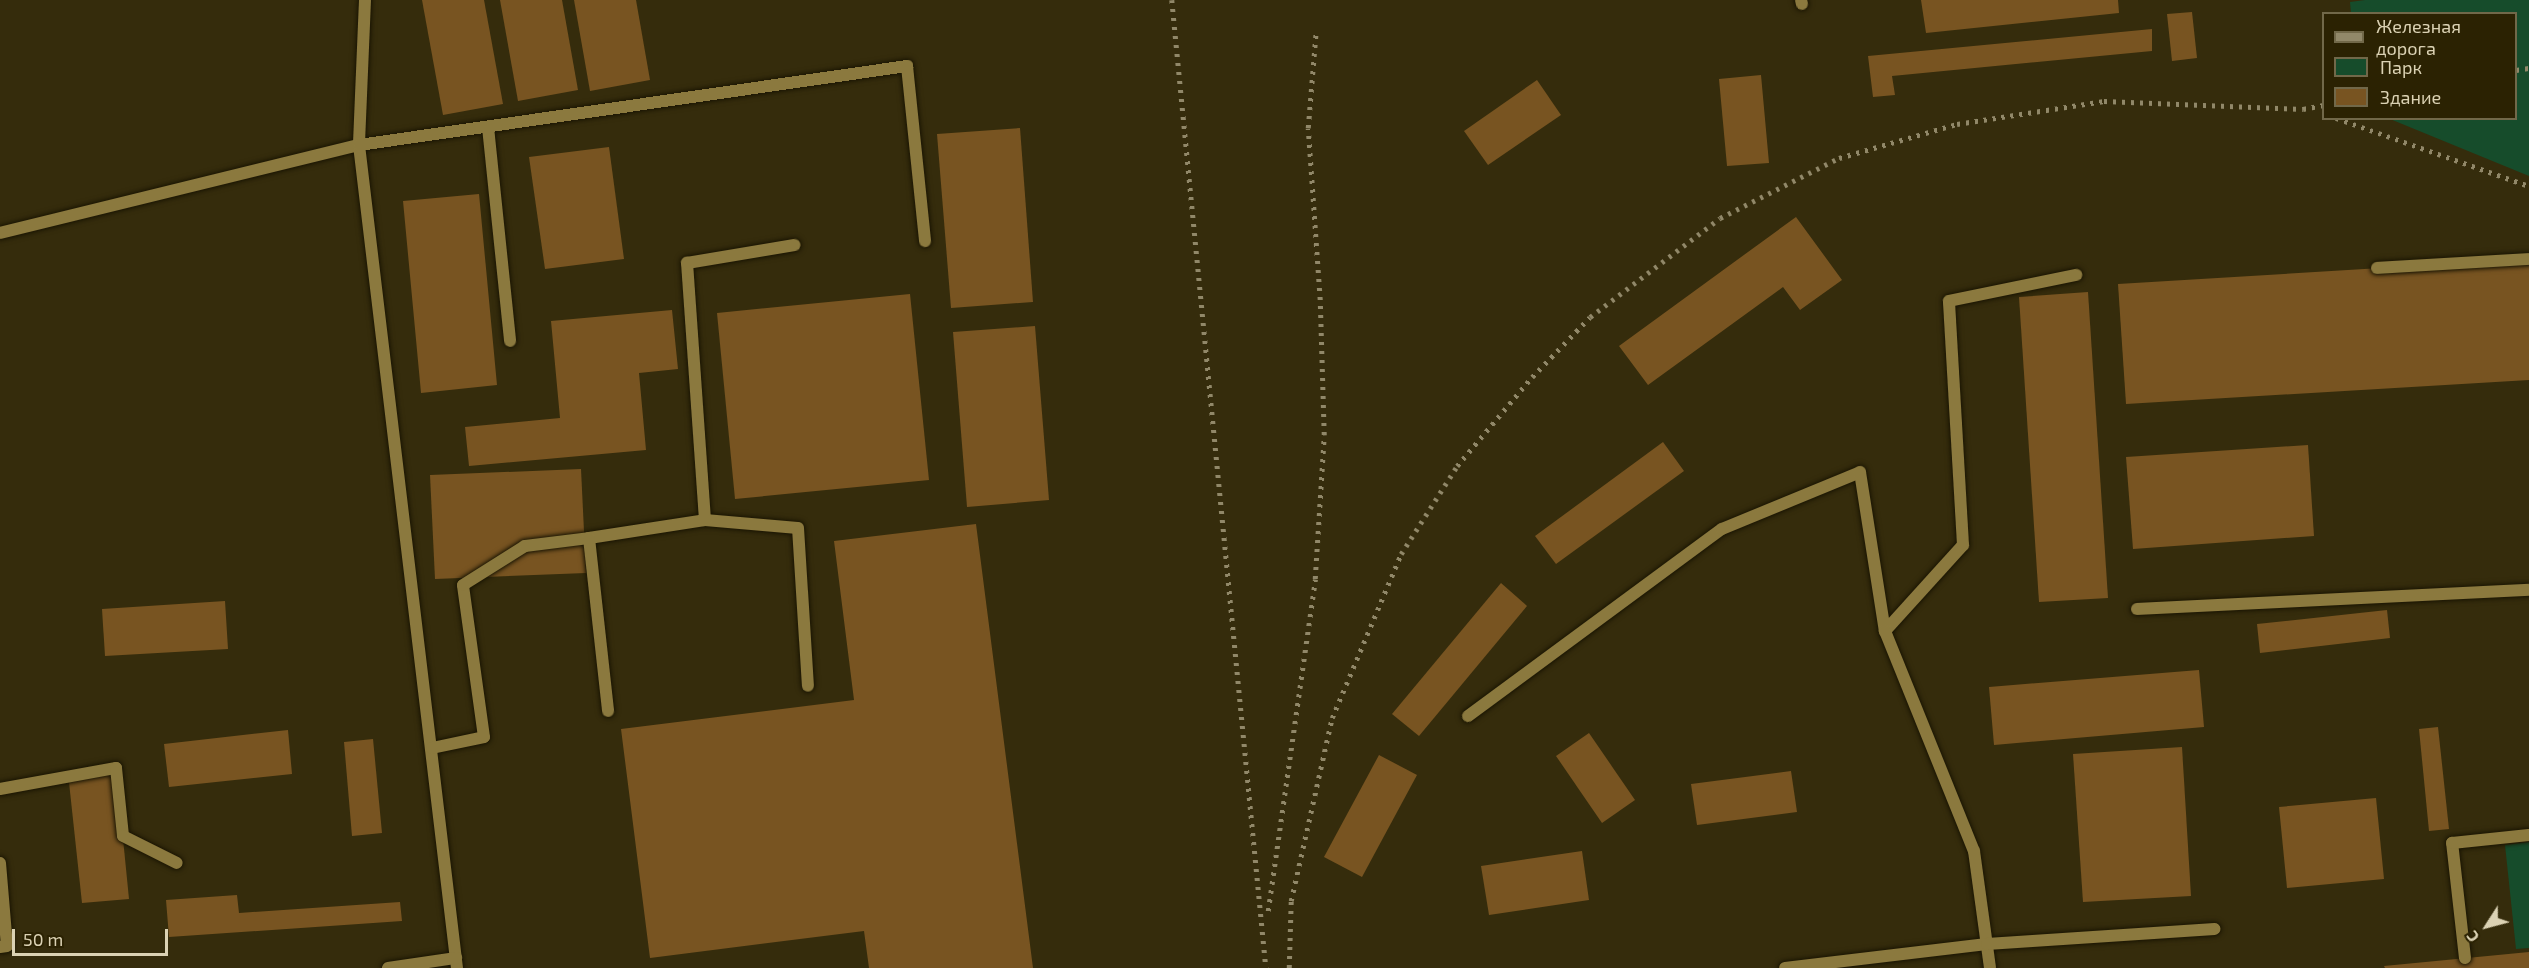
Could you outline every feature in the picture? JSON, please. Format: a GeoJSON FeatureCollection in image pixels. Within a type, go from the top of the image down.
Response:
{"type":"FeatureCollection","features":[{"type":"Feature","properties":{"kind":"lane"},"geometry":{"type":"LineString","coordinates":[[365,0],[359,145],[457,963],[388,968]]}},
{"type":"Feature","properties":{"kind":"lane"},"geometry":{"type":"LineString","coordinates":[[0,233],[359,145],[907,66],[925,241]]}},
{"type":"Feature","properties":{"kind":"lane"},"geometry":{"type":"LineString","coordinates":[[488,127],[510,341]]}},
{"type":"Feature","properties":{"kind":"lane"},"geometry":{"type":"LineString","coordinates":[[705,520],[687,263],[794,245]]}},
{"type":"Feature","properties":{"kind":"lane"},"geometry":{"type":"LineString","coordinates":[[2377,268],[2529,259]]}},
{"type":"Feature","properties":{"kind":"lane"},"geometry":{"type":"LineString","coordinates":[[1885,631],[1963,544],[1949,301],[2076,275]]}},
{"type":"Feature","properties":{"kind":"lane"},"geometry":{"type":"LineString","coordinates":[[1468,716],[1722,529],[1860,472],[1885,631],[1974,851],[1990,968]]}},
{"type":"Feature","properties":{"kind":"lane"},"geometry":{"type":"LineString","coordinates":[[432,748],[484,737],[463,585],[525,546],[705,520],[798,528],[808,686]]}},
{"type":"Feature","properties":{"kind":"lane"},"geometry":{"type":"LineString","coordinates":[[589,538],[608,711]]}},
{"type":"Feature","properties":{"kind":"lane"},"geometry":{"type":"LineString","coordinates":[[2137,609],[2529,590]]}},
{"type":"Feature","properties":{"kind":"lane"},"geometry":{"type":"LineString","coordinates":[[0,789],[116,768],[123,836],[177,863]]}},
{"type":"Feature","properties":{"kind":"lane"},"geometry":{"type":"LineString","coordinates":[[2465,958],[2451,843],[2529,835]]}},
{"type":"Feature","properties":{"kind":"lane"},"geometry":{"type":"LineString","coordinates":[[0,863],[7,946],[0,947]]}},
{"type":"Feature","properties":{"kind":"lane"},"geometry":{"type":"LineString","coordinates":[[1785,968],[1987,944],[2215,929]]}},
{"type":"Feature","properties":{"kind":"green space"},"geometry":{"type":"Polygon","coordinates":[[[2365,0],[2529,0],[2529,176],[2392,120],[2517,120],[2517,12],[2351,12],[2350,2],[2365,0]]]}},
{"type":"Feature","properties":{"kind":"green space"},"geometry":{"type":"Polygon","coordinates":[[[2529,842],[2529,948],[2516,949],[2505,845],[2529,842]]]}},
{"type":"Feature","properties":{"kind":"building"},"geometry":{"type":"Polygon","coordinates":[[[422,0],[484,0],[503,104],[443,115],[422,0]]]}},
{"type":"Feature","properties":{"kind":"building"},"geometry":{"type":"Polygon","coordinates":[[[500,0],[562,0],[578,90],[518,101],[500,0]]]}},
{"type":"Feature","properties":{"kind":"building"},"geometry":{"type":"Polygon","coordinates":[[[574,0],[636,0],[650,80],[590,91],[574,0]]]}},
{"type":"Feature","properties":{"kind":"building"},"geometry":{"type":"Polygon","coordinates":[[[1921,0],[2118,0],[2119,13],[1926,33],[1921,0]]]}},
{"type":"Feature","properties":{"kind":"building"},"geometry":{"type":"Polygon","coordinates":[[[2192,12],[2197,58],[2172,61],[2167,14],[2192,12]]]}},
{"type":"Feature","properties":{"kind":"building"},"geometry":{"type":"Polygon","coordinates":[[[2152,29],[2152,51],[1892,76],[1895,95],[1873,97],[1868,56],[2152,29]]]}},
{"type":"Feature","properties":{"kind":"building"},"geometry":{"type":"Polygon","coordinates":[[[1761,75],[1769,163],[1727,166],[1719,79],[1761,75]]]}},
{"type":"Feature","properties":{"kind":"building"},"geometry":{"type":"Polygon","coordinates":[[[1537,80],[1561,115],[1488,165],[1464,131],[1537,80]]]}},
{"type":"Feature","properties":{"kind":"building"},"geometry":{"type":"Polygon","coordinates":[[[1020,128],[1033,302],[951,308],[937,134],[1020,128]]]}},
{"type":"Feature","properties":{"kind":"building"},"geometry":{"type":"Polygon","coordinates":[[[609,147],[624,259],[545,269],[529,157],[609,147]]]}},
{"type":"Feature","properties":{"kind":"building"},"geometry":{"type":"Polygon","coordinates":[[[479,194],[497,385],[421,393],[403,201],[479,194]]]}},
{"type":"Feature","properties":{"kind":"building"},"geometry":{"type":"Polygon","coordinates":[[[1796,217],[1842,280],[1800,310],[1783,287],[1648,385],[1619,346],[1796,217]]]}},
{"type":"Feature","properties":{"kind":"building"},"geometry":{"type":"Polygon","coordinates":[[[2529,259],[2529,380],[2126,404],[2118,284],[2529,259]]]}},
{"type":"Feature","properties":{"kind":"building"},"geometry":{"type":"Polygon","coordinates":[[[2088,292],[2108,598],[2039,602],[2019,297],[2088,292]]]}},
{"type":"Feature","properties":{"kind":"building"},"geometry":{"type":"Polygon","coordinates":[[[910,294],[929,480],[735,499],[717,313],[910,294]]]}},
{"type":"Feature","properties":{"kind":"building"},"geometry":{"type":"Polygon","coordinates":[[[672,310],[678,369],[639,373],[646,450],[469,466],[465,427],[560,418],[551,321],[672,310]]]}},
{"type":"Feature","properties":{"kind":"building"},"geometry":{"type":"Polygon","coordinates":[[[1035,326],[1049,500],[967,507],[953,332],[1035,326]]]}},
{"type":"Feature","properties":{"kind":"building"},"geometry":{"type":"Polygon","coordinates":[[[1663,442],[1684,471],[1556,564],[1535,536],[1663,442]]]}},
{"type":"Feature","properties":{"kind":"building"},"geometry":{"type":"Polygon","coordinates":[[[2308,445],[2314,536],[2133,549],[2126,457],[2308,445]]]}},
{"type":"Feature","properties":{"kind":"building"},"geometry":{"type":"Polygon","coordinates":[[[581,469],[586,573],[435,579],[430,475],[581,469]]]}},
{"type":"Feature","properties":{"kind":"building"},"geometry":{"type":"Polygon","coordinates":[[[976,524],[1033,968],[869,968],[864,931],[650,958],[621,729],[854,700],[834,541],[976,524]]]}},
{"type":"Feature","properties":{"kind":"building"},"geometry":{"type":"Polygon","coordinates":[[[1501,583],[1527,606],[1419,736],[1392,714],[1501,583]]]}},
{"type":"Feature","properties":{"kind":"building"},"geometry":{"type":"Polygon","coordinates":[[[225,601],[228,649],[105,656],[102,609],[225,601]]]}},
{"type":"Feature","properties":{"kind":"building"},"geometry":{"type":"Polygon","coordinates":[[[2387,610],[2390,638],[2260,653],[2257,624],[2387,610]]]}},
{"type":"Feature","properties":{"kind":"building"},"geometry":{"type":"Polygon","coordinates":[[[2199,670],[2204,727],[1994,745],[1989,687],[2199,670]]]}},
{"type":"Feature","properties":{"kind":"building"},"geometry":{"type":"Polygon","coordinates":[[[2438,727],[2449,829],[2429,831],[2419,729],[2438,727]]]}},
{"type":"Feature","properties":{"kind":"building"},"geometry":{"type":"Polygon","coordinates":[[[288,730],[292,774],[169,787],[164,744],[288,730]]]}},
{"type":"Feature","properties":{"kind":"building"},"geometry":{"type":"Polygon","coordinates":[[[1589,733],[1635,800],[1602,823],[1556,756],[1589,733]]]}},
{"type":"Feature","properties":{"kind":"building"},"geometry":{"type":"Polygon","coordinates":[[[373,739],[382,833],[352,836],[344,742],[373,739]]]}},
{"type":"Feature","properties":{"kind":"building"},"geometry":{"type":"Polygon","coordinates":[[[2182,747],[2191,896],[2083,902],[2073,754],[2182,747]]]}},
{"type":"Feature","properties":{"kind":"building"},"geometry":{"type":"Polygon","coordinates":[[[1379,755],[1417,775],[1362,877],[1324,857],[1379,755]]]}},
{"type":"Feature","properties":{"kind":"building"},"geometry":{"type":"Polygon","coordinates":[[[116,768],[129,899],[82,903],[68,773],[116,768]]]}},
{"type":"Feature","properties":{"kind":"building"},"geometry":{"type":"Polygon","coordinates":[[[1791,771],[1797,812],[1697,825],[1691,784],[1791,771]]]}},
{"type":"Feature","properties":{"kind":"building"},"geometry":{"type":"Polygon","coordinates":[[[2376,798],[2384,879],[2287,888],[2279,807],[2376,798]]]}},
{"type":"Feature","properties":{"kind":"building"},"geometry":{"type":"Polygon","coordinates":[[[1582,851],[1589,900],[1489,915],[1481,866],[1582,851]]]}},
{"type":"Feature","properties":{"kind":"building"},"geometry":{"type":"Polygon","coordinates":[[[237,895],[239,913],[400,902],[402,921],[169,937],[166,900],[237,895]]]}},
{"type":"Feature","properties":{"kind":"building"},"geometry":{"type":"Polygon","coordinates":[[[2529,952],[2529,968],[2385,968],[2384,966],[2529,952]]]}},
{"type":"Feature","properties":{"kind":"railway"},"geometry":{"type":"LineString","coordinates":[[1172,0],[1266,968]]}},
{"type":"Feature","properties":{"kind":"railway"},"geometry":{"type":"LineString","coordinates":[[1268,911],[1315,579],[1324,435],[1320,300],[1308,128],[1316,30]]}},
{"type":"Feature","properties":{"kind":"railway"},"geometry":{"type":"LineString","coordinates":[[2517,70],[2529,68]]}},
{"type":"Feature","properties":{"kind":"railway"},"geometry":{"type":"LineString","coordinates":[[1289,968],[1291,901],[1332,718],[1401,554],[1457,466],[1532,377],[1590,317],[1720,218],[1839,158],[1957,124],[2104,101],[2303,109],[2322,105]]}},
{"type":"Feature","properties":{"kind":"railway"},"geometry":{"type":"LineString","coordinates":[[2342,120],[2529,186]]}}]}
